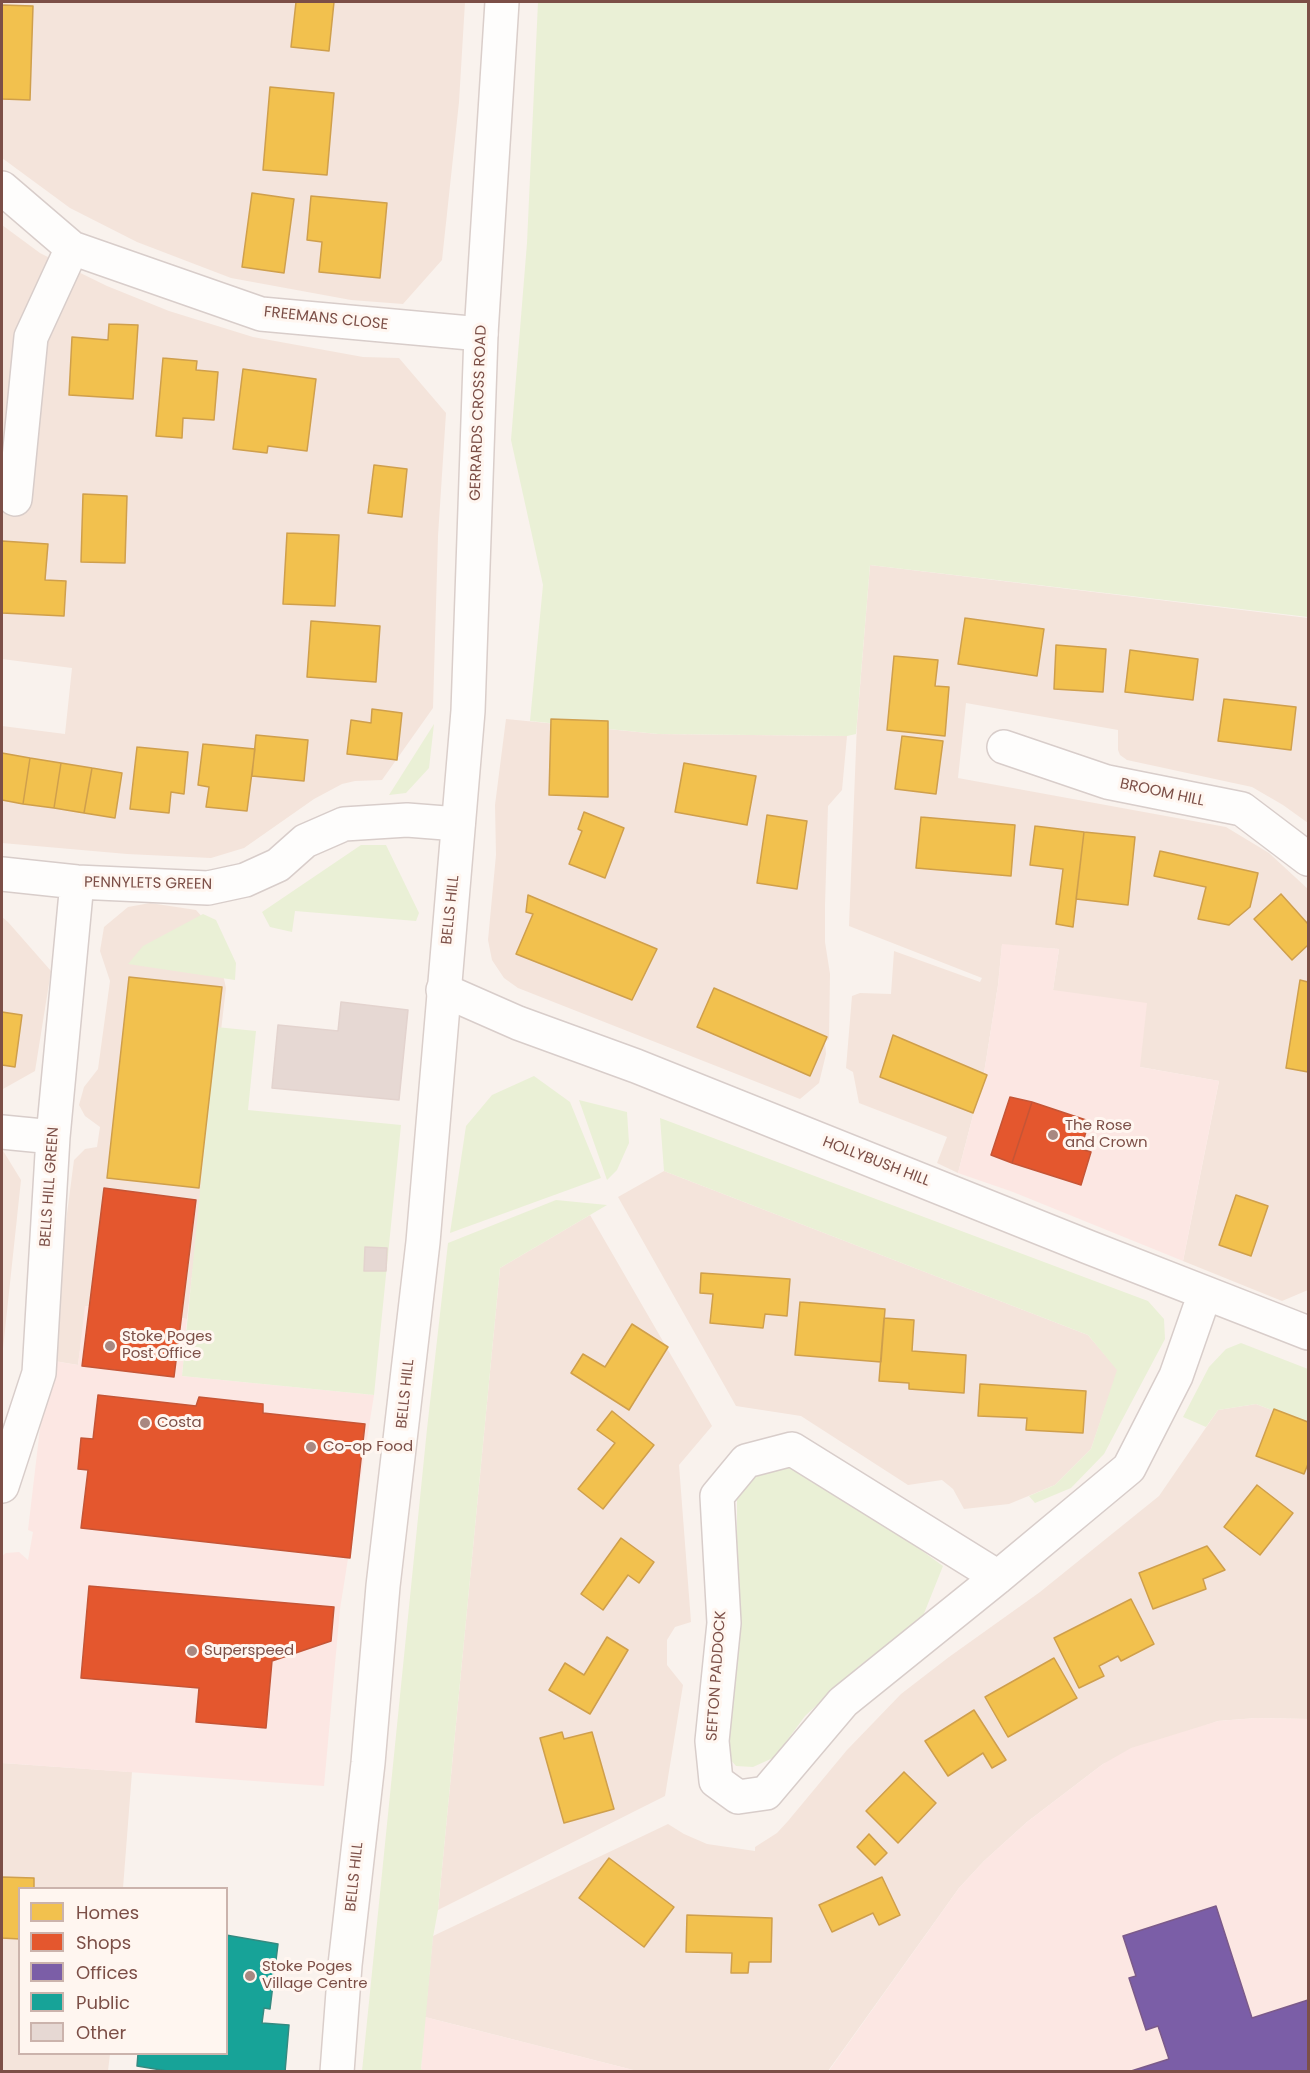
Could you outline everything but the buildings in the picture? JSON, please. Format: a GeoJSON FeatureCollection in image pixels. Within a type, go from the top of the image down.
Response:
{"type":"FeatureCollection","features":[{"type":"Feature","properties":{"kind":"street","name":"GERRARDS CROSS ROAD"},"geometry":{"type":"LineString","coordinates":[[458,824],[468,711],[482,334],[502,2]]}},
{"type":"Feature","properties":{"kind":"street","name":"FREEMANS CLOSE"},"geometry":{"type":"LineString","coordinates":[[2,188],[72,248],[261,314],[482,334]]}},
{"type":"Feature","properties":{"kind":"street"},"geometry":{"type":"LineString","coordinates":[[15,498],[31,337],[72,248]]}},
{"type":"Feature","properties":{"kind":"street","name":"BROOM HILL"},"geometry":{"type":"LineString","coordinates":[[1004,747],[1107,782],[1242,809],[1308,859]]}},
{"type":"Feature","properties":{"kind":"street","name":"PENNYLETS GREEN"},"geometry":{"type":"LineString","coordinates":[[2,874],[77,882],[208,888],[245,880],[278,865],[306,841],[344,824],[407,820],[458,824]]}},
{"type":"Feature","properties":{"kind":"street","name":"BELLS HILL"},"geometry":{"type":"LineString","coordinates":[[337,2072],[345,1965],[368,1763],[383,1586],[423,1242],[458,824]]}},
{"type":"Feature","properties":{"kind":"street","name":"BELLS HILL GREEN"},"geometry":{"type":"LineString","coordinates":[[2,1486],[39,1373],[53,1137],[77,882]]}},
{"type":"Feature","properties":{"kind":"street","name":"HOLLYBUSH HILL"},"geometry":{"type":"LineString","coordinates":[[443,990],[518,1023],[636,1066],[1308,1333]]}},
{"type":"Feature","properties":{"kind":"street"},"geometry":{"type":"LineString","coordinates":[[2,1132],[53,1137]]}},
{"type":"Feature","properties":{"kind":"street","name":"SEFTON PADDOCK"},"geometry":{"type":"LineString","coordinates":[[998,1577],[792,1449],[746,1461],[717,1496],[724,1623],[711,1741],[716,1781],[738,1797],[766,1793],[843,1702],[998,1577],[1129,1468],[1176,1376],[1205,1293]]}},
{"type":"Feature","properties":{"kind":"shaded area"},"geometry":{"type":"Polygon","coordinates":[[[2,2],[465,2],[459,102],[442,260],[403,304],[351,300],[231,278],[137,242],[70,208],[2,158],[2,2]]]}},
{"type":"Feature","properties":{"kind":"shaded area"},"geometry":{"type":"Polygon","coordinates":[[[2,225],[40,253],[107,286],[169,311],[253,337],[363,357],[399,358],[446,413],[438,536],[433,708],[382,780],[342,784],[314,799],[244,848],[211,858],[127,854],[2,843],[2,726],[65,734],[72,668],[2,659],[2,225]]]}},
{"type":"Feature","properties":{"kind":"shaded area"},"geometry":{"type":"Polygon","coordinates":[[[870,565],[1308,618],[1308,823],[1252,787],[1127,760],[1120,755],[1118,750],[1118,730],[966,703],[958,778],[1226,827],[1269,853],[1308,889],[1308,1290],[1282,1301],[1183,1261],[1219,1081],[1140,1067],[1053,990],[1059,949],[1002,945],[984,1073],[958,1173],[937,1163],[947,1137],[859,1103],[853,1072],[846,1068],[852,996],[860,993],[891,994],[894,951],[980,982],[982,978],[849,926],[857,723],[870,565]]]}},
{"type":"Feature","properties":{"kind":"shaded area"},"geometry":{"type":"Polygon","coordinates":[[[506,719],[658,734],[847,736],[842,790],[828,806],[825,942],[830,974],[829,1039],[825,1042],[826,1054],[819,1083],[800,1099],[518,988],[504,978],[492,960],[488,940],[496,855],[495,805],[506,719]]]}},
{"type":"Feature","properties":{"kind":"shaded area"},"geometry":{"type":"Polygon","coordinates":[[[150,903],[196,910],[213,929],[226,988],[187,1319],[86,1306],[78,1365],[48,1360],[74,1160],[85,1149],[97,1147],[100,1127],[85,1116],[79,1105],[84,1087],[98,1069],[110,981],[100,951],[104,927],[128,907],[150,903]]]}},
{"type":"Feature","properties":{"kind":"shaded area"},"geometry":{"type":"Polygon","coordinates":[[[2,917],[51,971],[35,1071],[3,1089],[2,917]]]}},
{"type":"Feature","properties":{"kind":"shaded area"},"geometry":{"type":"Polygon","coordinates":[[[1002,944],[1059,949],[1053,990],[1147,1003],[1140,1067],[1219,1081],[1183,1261],[1013,1192],[958,1173],[984,1073],[1002,944]]]}},
{"type":"Feature","properties":{"kind":"shaded area"},"geometry":{"type":"Polygon","coordinates":[[[2,1149],[21,1180],[2,1358],[2,1149]]]}},
{"type":"Feature","properties":{"kind":"shaded area"},"geometry":{"type":"Polygon","coordinates":[[[664,1171],[1088,1335],[1118,1370],[1091,1449],[1055,1485],[1009,1504],[964,1509],[953,1489],[942,1480],[908,1485],[801,1416],[736,1406],[618,1197],[664,1171]]]}},
{"type":"Feature","properties":{"kind":"shaded area"},"geometry":{"type":"Polygon","coordinates":[[[590,1215],[712,1426],[679,1465],[691,1622],[675,1627],[667,1640],[667,1665],[683,1685],[665,1796],[438,1910],[500,1268],[590,1215]]]}},
{"type":"Feature","properties":{"kind":"shaded area"},"geometry":{"type":"Polygon","coordinates":[[[85,1306],[187,1319],[182,1376],[374,1395],[340,1609],[324,1786],[2,1763],[2,1556],[6,1553],[19,1552],[28,1560],[33,1532],[28,1530],[48,1360],[78,1365],[85,1306]]]}},
{"type":"Feature","properties":{"kind":"shaded area"},"geometry":{"type":"Polygon","coordinates":[[[1256,1404],[1308,1424],[1308,1719],[1257,1718],[1218,1721],[1103,1764],[1027,1822],[984,1861],[959,1888],[828,2071],[637,2071],[425,2017],[433,1936],[668,1824],[707,1844],[755,1851],[755,1847],[777,1833],[847,1750],[901,1694],[1040,1592],[1159,1496],[1218,1410],[1256,1404]]]}},
{"type":"Feature","properties":{"kind":"shaded area"},"geometry":{"type":"Polygon","coordinates":[[[1257,1718],[1308,1719],[1308,2071],[828,2072],[959,1888],[984,1861],[1027,1822],[1103,1764],[1131,1748],[1218,1721],[1257,1718]]]}},
{"type":"Feature","properties":{"kind":"shaded area"},"geometry":{"type":"Polygon","coordinates":[[[2,1763],[132,1772],[123,1887],[18,1887],[18,2055],[110,2055],[108,2071],[2,2071],[2,1763]]]}},
{"type":"Feature","properties":{"kind":"shaded area"},"geometry":{"type":"Polygon","coordinates":[[[425,2017],[637,2071],[424,2072],[421,2069],[425,2017]]]}},
{"type":"Feature","properties":{"kind":"green space"},"geometry":{"type":"Polygon","coordinates":[[[538,2],[1308,2],[1308,617],[870,565],[856,734],[847,736],[658,734],[530,721],[543,585],[511,440],[527,243],[538,2]]]}},
{"type":"Feature","properties":{"kind":"green space"},"geometry":{"type":"Polygon","coordinates":[[[434,724],[429,768],[406,793],[389,795],[434,724]]]}},
{"type":"Feature","properties":{"kind":"green space"},"geometry":{"type":"Polygon","coordinates":[[[361,845],[386,845],[419,913],[416,921],[295,911],[292,932],[270,927],[262,912],[361,845]]]}},
{"type":"Feature","properties":{"kind":"green space"},"geometry":{"type":"Polygon","coordinates":[[[203,914],[216,920],[236,963],[235,980],[128,964],[143,946],[203,914]]]}},
{"type":"Feature","properties":{"kind":"green space"},"geometry":{"type":"Polygon","coordinates":[[[216,1027],[256,1031],[248,1110],[401,1125],[374,1395],[182,1376],[216,1027]]]}},
{"type":"Feature","properties":{"kind":"green space"},"geometry":{"type":"Polygon","coordinates":[[[534,1076],[570,1102],[601,1178],[450,1233],[466,1126],[492,1095],[534,1076]]]}},
{"type":"Feature","properties":{"kind":"green space"},"geometry":{"type":"Polygon","coordinates":[[[579,1100],[627,1112],[629,1143],[617,1170],[607,1180],[579,1100]]]}},
{"type":"Feature","properties":{"kind":"green space"},"geometry":{"type":"Polygon","coordinates":[[[660,1118],[1148,1301],[1164,1319],[1165,1339],[1104,1454],[1071,1488],[1035,1503],[1029,1496],[1055,1485],[1091,1449],[1117,1370],[1088,1335],[664,1171],[660,1118]]]}},
{"type":"Feature","properties":{"kind":"green space"},"geometry":{"type":"Polygon","coordinates":[[[556,1200],[607,1205],[500,1268],[438,1910],[433,1937],[421,2069],[424,2071],[362,2071],[448,1243],[556,1200]]]}},
{"type":"Feature","properties":{"kind":"green space"},"geometry":{"type":"Polygon","coordinates":[[[1241,1343],[1308,1369],[1308,1424],[1256,1404],[1218,1410],[1206,1427],[1183,1417],[1209,1367],[1226,1349],[1241,1343]]]}},
{"type":"Feature","properties":{"kind":"green space"},"geometry":{"type":"Polygon","coordinates":[[[798,1461],[943,1566],[923,1616],[857,1668],[805,1716],[775,1757],[753,1767],[736,1766],[721,1749],[737,1566],[737,1492],[747,1469],[798,1461]]]}},
{"type":"Feature","properties":{"kind":"place","name":"The Rose and Crown"},"geometry":{"type":"Point","coordinates":[1053,1135]}},
{"type":"Feature","properties":{"kind":"place","name":"Stoke Poges Post Office"},"geometry":{"type":"Point","coordinates":[110,1346]}},
{"type":"Feature","properties":{"kind":"place","name":"Costa"},"geometry":{"type":"Point","coordinates":[145,1423]}},
{"type":"Feature","properties":{"kind":"place","name":"Co-op Food"},"geometry":{"type":"Point","coordinates":[311,1447]}},
{"type":"Feature","properties":{"kind":"place","name":"Superspeed"},"geometry":{"type":"Point","coordinates":[192,1651]}},
{"type":"Feature","properties":{"kind":"place","name":"Stoke Poges Village Centre"},"geometry":{"type":"Point","coordinates":[250,1976]}}]}
